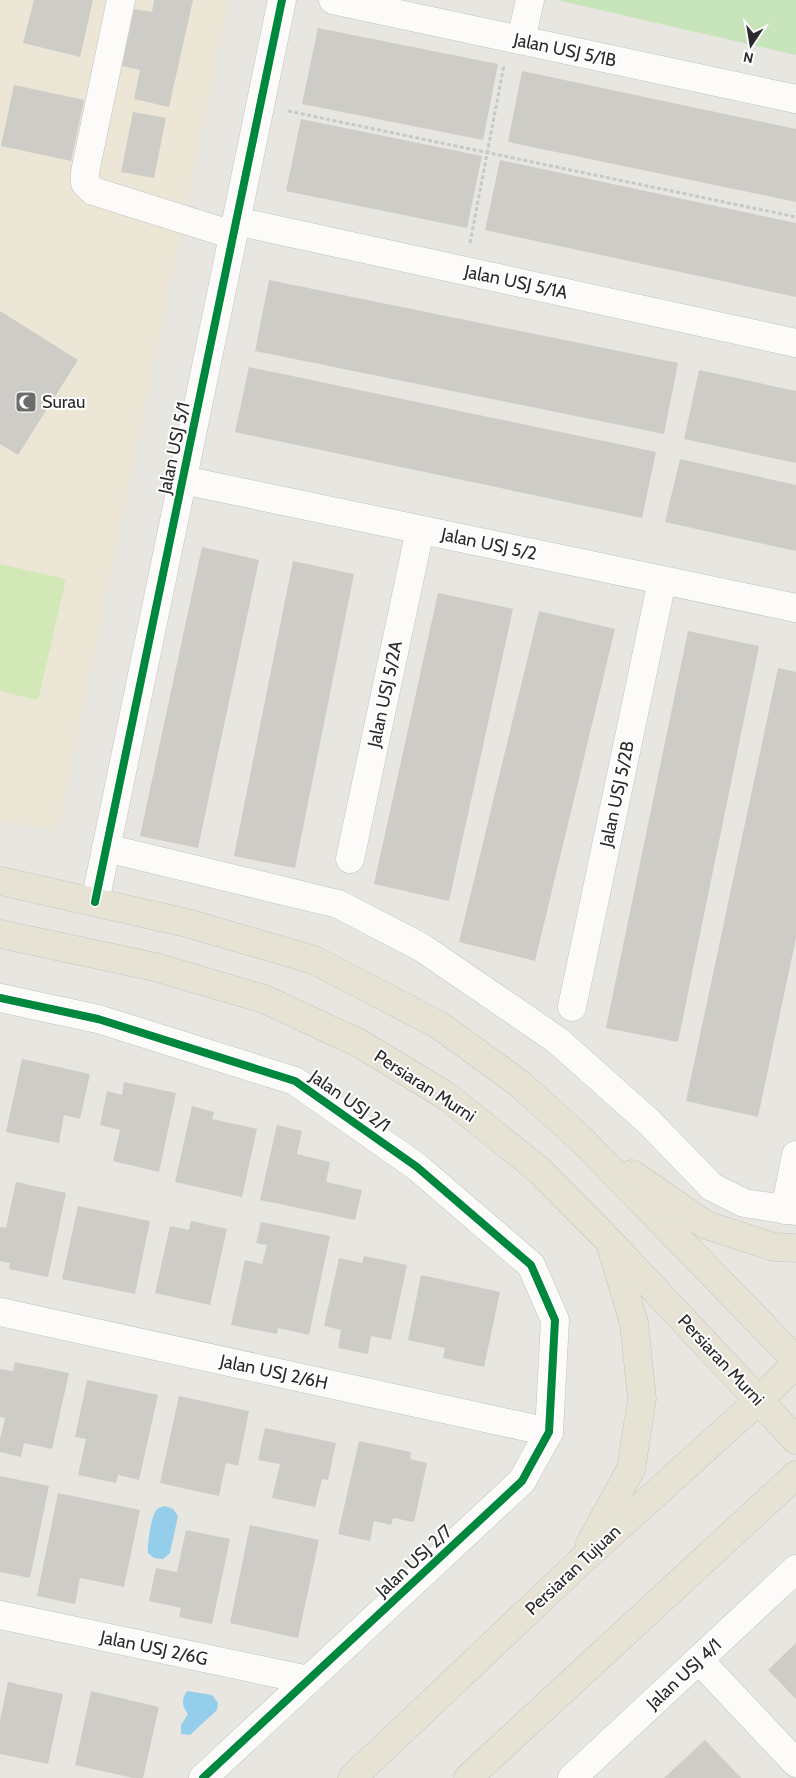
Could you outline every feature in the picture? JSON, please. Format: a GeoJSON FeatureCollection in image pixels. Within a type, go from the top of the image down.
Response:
{"type":"FeatureCollection","features":[{"type":"Feature","properties":{"kind":"main road"},"geometry":{"type":"LineString","coordinates":[[0,881],[187,923],[314,960],[438,1025],[520,1084],[583,1141],[796,1360]]}},
{"type":"Feature","properties":{"kind":"main road","name":"Persiaran Murni"},"geometry":{"type":"LineString","coordinates":[[0,934],[155,968],[264,999],[359,1043],[448,1097],[539,1170],[610,1242],[796,1440]]}},
{"type":"Feature","properties":{"kind":"main road"},"geometry":{"type":"LineString","coordinates":[[583,1141],[706,1225],[774,1247],[796,1248]]}},
{"type":"Feature","properties":{"kind":"main road"},"geometry":{"type":"LineString","coordinates":[[580,1562],[631,1469],[642,1399],[634,1323],[610,1242]]}},
{"type":"Feature","properties":{"kind":"main road","name":"Persiaran Tujuan"},"geometry":{"type":"LineString","coordinates":[[352,1778],[580,1562],[760,1400],[796,1364]]}},
{"type":"Feature","properties":{"kind":"main road"},"geometry":{"type":"LineString","coordinates":[[468,1778],[796,1475]]}},
{"type":"Feature","properties":{"kind":"street","name":"Jalan USJ 5/1A"},"geometry":{"type":"LineString","coordinates":[[121,0],[84,172],[85,183],[93,191],[235,228],[464,270],[796,343]]}},
{"type":"Feature","properties":{"kind":"street","name":"Jalan USJ 5/1"},"geometry":{"type":"LineString","coordinates":[[95,902],[282,0]]}},
{"type":"Feature","properties":{"kind":"street","name":"Jalan USJ 5/1B"},"geometry":{"type":"LineString","coordinates":[[333,0],[796,100]]}},
{"type":"Feature","properties":{"kind":"street"},"geometry":{"type":"LineString","coordinates":[[515,39],[530,0]]}},
{"type":"Feature","properties":{"kind":"street","name":"Jalan USJ 5/2"},"geometry":{"type":"LineString","coordinates":[[183,480],[796,608]]}},
{"type":"Feature","properties":{"kind":"street","name":"Jalan USJ 5/2A"},"geometry":{"type":"LineString","coordinates":[[350,859],[420,530]]}},
{"type":"Feature","properties":{"kind":"street","name":"Jalan USJ 5/2B"},"geometry":{"type":"LineString","coordinates":[[572,1007],[662,581]]}},
{"type":"Feature","properties":{"kind":"street"},"geometry":{"type":"LineString","coordinates":[[106,848],[338,904],[421,947],[557,1040],[649,1122],[712,1187],[744,1203],[790,1211],[796,1155]]}},
{"type":"Feature","properties":{"kind":"street","name":"Jalan USJ 2/1"},"geometry":{"type":"LineString","coordinates":[[0,998],[98,1019],[295,1080],[417,1166],[532,1265],[555,1320]]}},
{"type":"Feature","properties":{"kind":"street","name":"Jalan USJ 2/6H"},"geometry":{"type":"LineString","coordinates":[[0,1312],[549,1432]]}},
{"type":"Feature","properties":{"kind":"street","name":"Jalan USJ 2/7"},"geometry":{"type":"LineString","coordinates":[[203,1778],[522,1481],[549,1432],[555,1320]]}},
{"type":"Feature","properties":{"kind":"street","name":"Jalan USJ 4/1"},"geometry":{"type":"LineString","coordinates":[[572,1778],[796,1569]]}},
{"type":"Feature","properties":{"kind":"street","name":"Jalan USJ 2/6G"},"geometry":{"type":"LineString","coordinates":[[0,1615],[308,1680]]}},
{"type":"Feature","properties":{"kind":"street"},"geometry":{"type":"LineString","coordinates":[[698,1660],[796,1763]]}},
{"type":"Feature","properties":{"kind":"path"},"geometry":{"type":"LineString","coordinates":[[464,270],[487,153],[515,39]]}},
{"type":"Feature","properties":{"kind":"path"},"geometry":{"type":"LineString","coordinates":[[260,105],[796,217]]}},
{"type":"Feature","properties":{"kind":"shaded area"},"geometry":{"type":"Polygon","coordinates":[[[0,0],[229,0],[58,832],[0,820],[0,0]]]}},
{"type":"Feature","properties":{"kind":"green space"},"geometry":{"type":"Polygon","coordinates":[[[557,0],[796,0],[796,55],[557,0]]]}},
{"type":"Feature","properties":{"kind":"green space"},"geometry":{"type":"Polygon","coordinates":[[[0,564],[66,579],[38,700],[0,691],[0,564]]]}},
{"type":"Feature","properties":{"kind":"water"},"geometry":{"type":"Polygon","coordinates":[[[165,1506],[173,1509],[178,1516],[170,1553],[163,1559],[154,1558],[148,1553],[151,1526],[156,1511],[165,1506]]]}},
{"type":"Feature","properties":{"kind":"water"},"geometry":{"type":"Polygon","coordinates":[[[187,1691],[212,1695],[218,1703],[217,1710],[190,1735],[181,1734],[181,1725],[188,1714],[183,1703],[187,1691]]]}},
{"type":"Feature","properties":{"kind":"building"},"geometry":{"type":"Polygon","coordinates":[[[34,0],[93,0],[80,57],[23,43],[34,0]]]}},
{"type":"Feature","properties":{"kind":"building"},"geometry":{"type":"Polygon","coordinates":[[[154,0],[193,0],[169,107],[134,99],[140,70],[122,66],[134,9],[152,12],[154,0]]]}},
{"type":"Feature","properties":{"kind":"building"},"geometry":{"type":"Polygon","coordinates":[[[318,28],[498,64],[483,140],[302,104],[318,28]]]}},
{"type":"Feature","properties":{"kind":"building"},"geometry":{"type":"Polygon","coordinates":[[[522,71],[796,129],[796,202],[508,142],[522,71]]]}},
{"type":"Feature","properties":{"kind":"building"},"geometry":{"type":"Polygon","coordinates":[[[14,85],[84,100],[71,161],[1,146],[14,85]]]}},
{"type":"Feature","properties":{"kind":"building"},"geometry":{"type":"Polygon","coordinates":[[[133,112],[166,118],[154,178],[121,172],[133,112]]]}},
{"type":"Feature","properties":{"kind":"building"},"geometry":{"type":"Polygon","coordinates":[[[301,119],[482,156],[467,228],[286,191],[301,119]]]}},
{"type":"Feature","properties":{"kind":"building"},"geometry":{"type":"Polygon","coordinates":[[[500,160],[796,223],[796,297],[485,230],[500,160]]]}},
{"type":"Feature","properties":{"kind":"building"},"geometry":{"type":"Polygon","coordinates":[[[269,280],[678,363],[664,434],[255,351],[269,280]]]}},
{"type":"Feature","properties":{"kind":"building","name":"Surau"},"geometry":{"type":"Polygon","coordinates":[[[0,311],[78,360],[18,455],[0,444],[0,311]]]}},
{"type":"Feature","properties":{"kind":"building"},"geometry":{"type":"Polygon","coordinates":[[[249,367],[656,452],[642,518],[235,432],[249,367]]]}},
{"type":"Feature","properties":{"kind":"building"},"geometry":{"type":"Polygon","coordinates":[[[699,370],[796,391],[796,463],[684,439],[699,370]]]}},
{"type":"Feature","properties":{"kind":"building"},"geometry":{"type":"Polygon","coordinates":[[[680,459],[796,485],[796,551],[665,522],[680,459]]]}},
{"type":"Feature","properties":{"kind":"building"},"geometry":{"type":"Polygon","coordinates":[[[202,547],[259,560],[198,848],[140,836],[202,547]]]}},
{"type":"Feature","properties":{"kind":"building"},"geometry":{"type":"Polygon","coordinates":[[[293,561],[354,574],[295,868],[234,856],[293,561]]]}},
{"type":"Feature","properties":{"kind":"building"},"geometry":{"type":"Polygon","coordinates":[[[438,593],[513,609],[449,901],[374,884],[438,593]]]}},
{"type":"Feature","properties":{"kind":"building"},"geometry":{"type":"Polygon","coordinates":[[[539,611],[615,629],[535,961],[459,942],[539,611]]]}},
{"type":"Feature","properties":{"kind":"building"},"geometry":{"type":"Polygon","coordinates":[[[688,631],[759,646],[678,1042],[606,1028],[688,631]]]}},
{"type":"Feature","properties":{"kind":"building"},"geometry":{"type":"Polygon","coordinates":[[[778,668],[796,672],[796,938],[758,1117],[686,1101],[778,668]]]}},
{"type":"Feature","properties":{"kind":"building"},"geometry":{"type":"Polygon","coordinates":[[[22,1059],[90,1074],[80,1119],[64,1115],[59,1143],[6,1132],[22,1059]]]}},
{"type":"Feature","properties":{"kind":"building"},"geometry":{"type":"Polygon","coordinates":[[[124,1082],[176,1093],[159,1172],[113,1161],[120,1130],[100,1125],[107,1091],[122,1095],[124,1082]]]}},
{"type":"Feature","properties":{"kind":"building"},"geometry":{"type":"Polygon","coordinates":[[[192,1106],[214,1112],[212,1119],[257,1129],[242,1197],[175,1182],[192,1106]]]}},
{"type":"Feature","properties":{"kind":"building"},"geometry":{"type":"Polygon","coordinates":[[[277,1125],[302,1131],[297,1154],[330,1162],[326,1182],[362,1190],[355,1220],[260,1200],[277,1125]]]}},
{"type":"Feature","properties":{"kind":"building"},"geometry":{"type":"Polygon","coordinates":[[[16,1182],[66,1193],[48,1277],[9,1269],[10,1263],[0,1261],[0,1227],[6,1228],[16,1182]]]}},
{"type":"Feature","properties":{"kind":"building"},"geometry":{"type":"Polygon","coordinates":[[[78,1206],[150,1221],[135,1294],[62,1279],[78,1206]]]}},
{"type":"Feature","properties":{"kind":"building"},"geometry":{"type":"Polygon","coordinates":[[[191,1221],[227,1229],[210,1305],[155,1293],[170,1226],[189,1230],[191,1221]]]}},
{"type":"Feature","properties":{"kind":"building"},"geometry":{"type":"Polygon","coordinates":[[[261,1222],[330,1236],[309,1335],[278,1328],[277,1334],[231,1325],[245,1260],[262,1264],[267,1245],[256,1243],[261,1222]]]}},
{"type":"Feature","properties":{"kind":"building"},"geometry":{"type":"Polygon","coordinates":[[[364,1256],[407,1265],[391,1340],[371,1336],[368,1354],[338,1348],[341,1330],[324,1326],[339,1258],[362,1263],[364,1256]]]}},
{"type":"Feature","properties":{"kind":"building"},"geometry":{"type":"Polygon","coordinates":[[[421,1275],[500,1292],[484,1367],[443,1358],[445,1348],[408,1340],[421,1275]]]}},
{"type":"Feature","properties":{"kind":"building"},"geometry":{"type":"Polygon","coordinates":[[[15,1362],[69,1373],[52,1449],[24,1443],[21,1457],[0,1452],[0,1439],[5,1418],[0,1417],[0,1369],[13,1371],[15,1362]]]}},
{"type":"Feature","properties":{"kind":"building"},"geometry":{"type":"Polygon","coordinates":[[[87,1380],[158,1395],[139,1480],[118,1475],[116,1483],[78,1475],[86,1439],[75,1437],[87,1380]]]}},
{"type":"Feature","properties":{"kind":"building"},"geometry":{"type":"Polygon","coordinates":[[[179,1396],[249,1411],[238,1466],[226,1463],[219,1496],[160,1483],[179,1396]]]}},
{"type":"Feature","properties":{"kind":"building"},"geometry":{"type":"Polygon","coordinates":[[[265,1428],[336,1443],[328,1480],[322,1479],[315,1507],[272,1498],[280,1464],[258,1460],[265,1428]]]}},
{"type":"Feature","properties":{"kind":"building"},"geometry":{"type":"Polygon","coordinates":[[[359,1441],[411,1452],[410,1459],[427,1463],[414,1522],[393,1518],[391,1525],[374,1521],[370,1541],[338,1534],[359,1441]]]}},
{"type":"Feature","properties":{"kind":"building"},"geometry":{"type":"Polygon","coordinates":[[[0,1476],[49,1486],[30,1578],[0,1572],[0,1476]]]}},
{"type":"Feature","properties":{"kind":"building"},"geometry":{"type":"Polygon","coordinates":[[[58,1493],[140,1510],[124,1587],[80,1578],[75,1604],[37,1596],[58,1493]]]}},
{"type":"Feature","properties":{"kind":"building"},"geometry":{"type":"Polygon","coordinates":[[[250,1525],[319,1540],[298,1638],[230,1623],[250,1525]]]}},
{"type":"Feature","properties":{"kind":"building"},"geometry":{"type":"Polygon","coordinates":[[[186,1530],[230,1539],[212,1624],[179,1617],[181,1608],[149,1601],[156,1568],[177,1572],[186,1530]]]}},
{"type":"Feature","properties":{"kind":"building"},"geometry":{"type":"Polygon","coordinates":[[[796,1643],[796,1699],[768,1670],[796,1643]]]}},
{"type":"Feature","properties":{"kind":"building"},"geometry":{"type":"Polygon","coordinates":[[[8,1682],[63,1694],[48,1764],[0,1754],[0,1720],[8,1682]]]}},
{"type":"Feature","properties":{"kind":"building"},"geometry":{"type":"Polygon","coordinates":[[[91,1691],[159,1707],[143,1778],[133,1778],[75,1765],[91,1691]]]}},
{"type":"Feature","properties":{"kind":"building"},"geometry":{"type":"Polygon","coordinates":[[[705,1740],[741,1778],[664,1778],[705,1740]]]}},
{"type":"Feature","properties":{"kind":"cycle path"},"geometry":{"type":"LineString","coordinates":[[95,902],[282,0]]}},
{"type":"Feature","properties":{"kind":"cycle path"},"geometry":{"type":"LineString","coordinates":[[0,998],[98,1019],[295,1081],[417,1167],[531,1265],[555,1320],[549,1432],[522,1481],[203,1778]]}},
{"type":"Feature","properties":{"kind":"place","name":"Surau"},"geometry":{"type":"Point","coordinates":[26,402]}}]}
